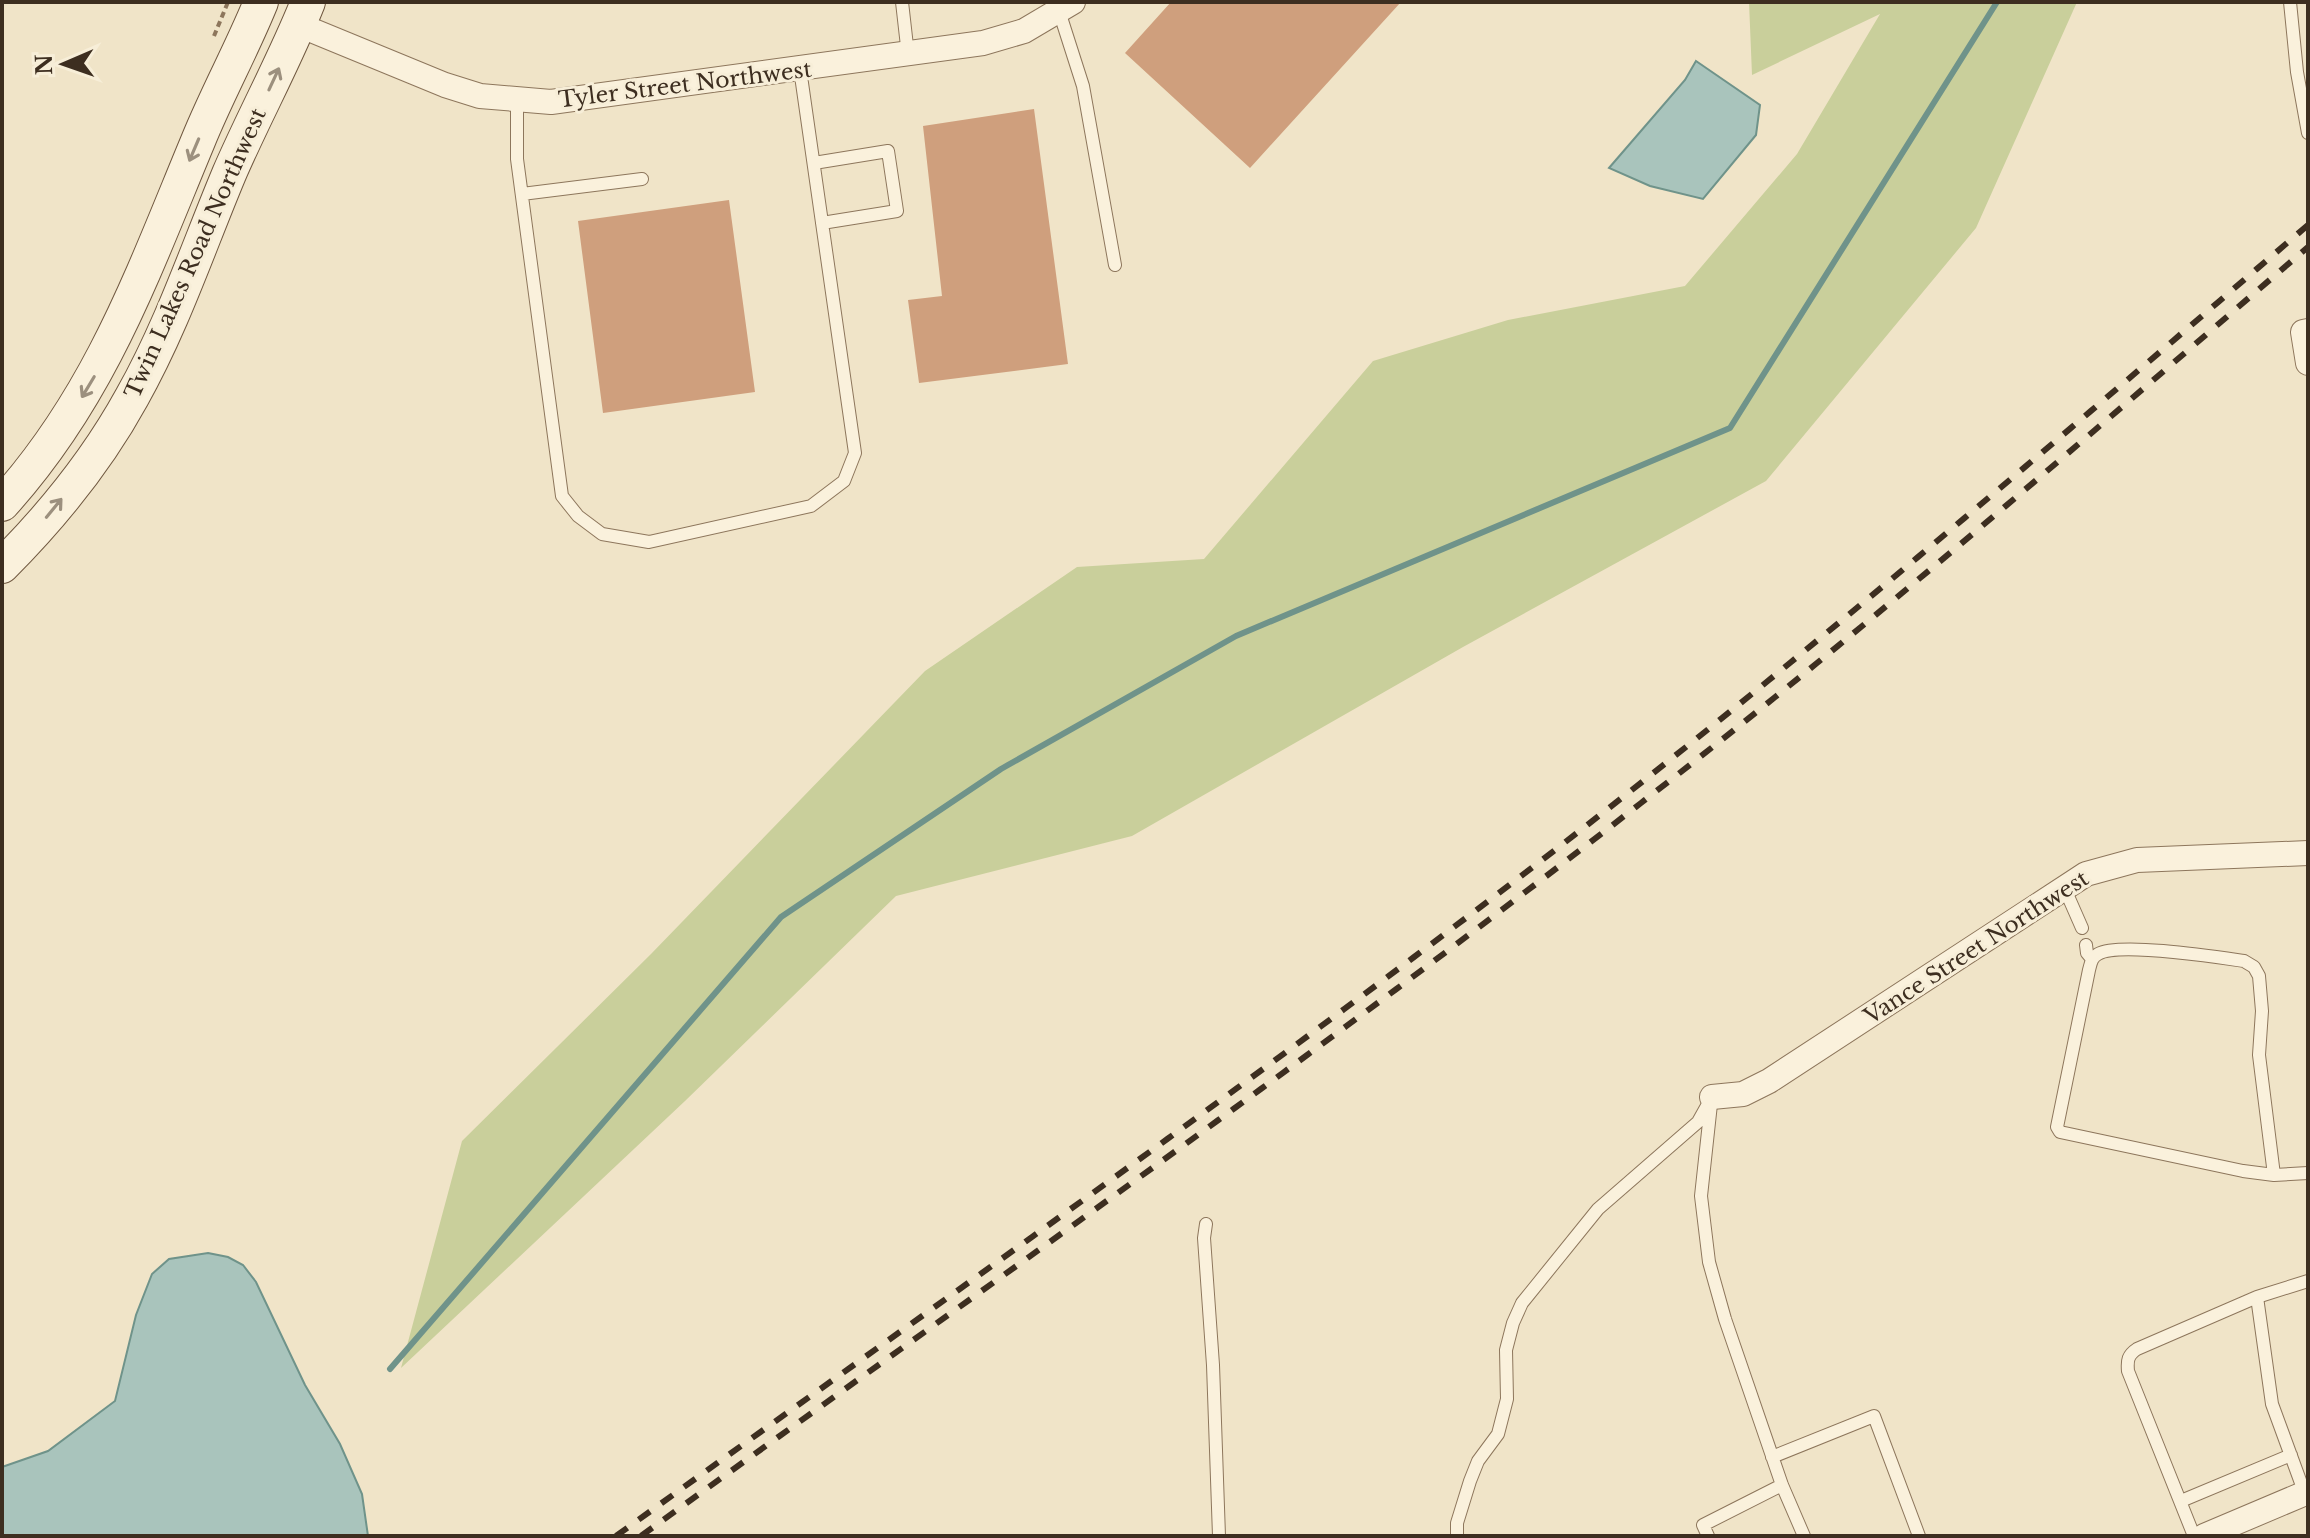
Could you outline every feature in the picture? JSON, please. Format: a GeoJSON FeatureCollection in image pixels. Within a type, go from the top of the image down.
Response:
{"type":"FeatureCollection","features":[{"type":"Feature","properties":{"kind":"street","name":"Twin Lakes Road Northwest"},"geometry":{"type":"LineString","coordinates":[[2,504],[38,462],[70,416],[116,337],[213,105],[261,2]]}},
{"type":"Feature","properties":{"kind":"street","name":"Tyler Street Northwest"},"geometry":{"type":"LineString","coordinates":[[304,14],[445,85],[480,96],[517,101],[564,100],[983,43],[1024,31],[1066,7]]}},
{"type":"Feature","properties":{"kind":"street","name":"Twin Lakes Road Northwest"},"geometry":{"type":"LineString","coordinates":[[2,566],[88,465],[134,395],[170,320],[230,171],[304,14]]}},
{"type":"Feature","properties":{"kind":"street"},"geometry":{"type":"LineString","coordinates":[[2306,332],[2308,363]]}},
{"type":"Feature","properties":{"kind":"street","name":"Vance Street Northwest"},"geometry":{"type":"LineString","coordinates":[[1712,1097],[1743,1094],[1769,1081],[2086,874],[2137,860],[2308,853]]}},
{"type":"Feature","properties":{"kind":"street"},"geometry":{"type":"LineString","coordinates":[[2204,1536],[2306,1493]]}},
{"type":"Feature","properties":{"kind":"lane"},"geometry":{"type":"LineString","coordinates":[[902,2],[908,55]]}},
{"type":"Feature","properties":{"kind":"lane"},"geometry":{"type":"LineString","coordinates":[[2290,2],[2297,72],[2308,133]]}},
{"type":"Feature","properties":{"kind":"lane"},"geometry":{"type":"LineString","coordinates":[[1066,7],[1115,265]]}},
{"type":"Feature","properties":{"kind":"lane"},"geometry":{"type":"LineString","coordinates":[[517,101],[517,159],[562,496],[578,516],[602,534],[649,542],[811,506],[844,481],[855,453],[800,69]]}},
{"type":"Feature","properties":{"kind":"lane"},"geometry":{"type":"LineString","coordinates":[[814,163],[888,151],[897,211],[822,223]]}},
{"type":"Feature","properties":{"kind":"lane"},"geometry":{"type":"LineString","coordinates":[[522,194],[642,179]]}},
{"type":"Feature","properties":{"kind":"lane"},"geometry":{"type":"LineString","coordinates":[[2064,887],[2082,928]]}},
{"type":"Feature","properties":{"kind":"lane"},"geometry":{"type":"LineString","coordinates":[[2086,945],[2092,959]]}},
{"type":"Feature","properties":{"kind":"lane"},"geometry":{"type":"LineString","coordinates":[[2274,1175],[2259,1055],[2262,1011],[2259,976],[2254,967],[2244,961],[2128,949],[2105,951],[2092,959],[2057,1127],[2060,1132],[2274,1175],[2308,1173]]}},
{"type":"Feature","properties":{"kind":"lane"},"geometry":{"type":"LineString","coordinates":[[1712,1097],[1701,1196],[1709,1262],[1772,1457],[1804,1536]]}},
{"type":"Feature","properties":{"kind":"lane"},"geometry":{"type":"LineString","coordinates":[[1457,1536],[1457,1523],[1478,1461],[1498,1434],[1507,1399],[1506,1350],[1522,1303],[1598,1209],[1698,1122],[1712,1097]]}},
{"type":"Feature","properties":{"kind":"lane"},"geometry":{"type":"LineString","coordinates":[[1206,1224],[1204,1238],[1213,1365],[1219,1536]]}},
{"type":"Feature","properties":{"kind":"lane"},"geometry":{"type":"LineString","coordinates":[[2194,1536],[2128,1371],[2127,1361],[2137,1349],[2279,1288],[2308,1281]]}},
{"type":"Feature","properties":{"kind":"lane"},"geometry":{"type":"LineString","coordinates":[[2257,1297],[2272,1404],[2306,1493]]}},
{"type":"Feature","properties":{"kind":"lane"},"geometry":{"type":"LineString","coordinates":[[1772,1457],[1874,1416],[1919,1536]]}},
{"type":"Feature","properties":{"kind":"lane"},"geometry":{"type":"LineString","coordinates":[[2181,1501],[2291,1455]]}},
{"type":"Feature","properties":{"kind":"lane"},"geometry":{"type":"LineString","coordinates":[[1708,1536],[1703,1525],[1782,1485]]}},
{"type":"Feature","properties":{"kind":"green space"},"geometry":{"type":"Polygon","coordinates":[[[1749,2],[2077,2],[1976,228],[1766,481],[1463,647],[1132,836],[896,896],[685,1101],[401,1368],[462,1141],[651,954],[925,671],[1077,567],[1204,559],[1373,361],[1508,320],[1685,286],[1797,154],[1880,14],[1752,75],[1749,2]]]}},
{"type":"Feature","properties":{"kind":"water"},"geometry":{"type":"Polygon","coordinates":[[[1696,61],[1760,105],[1756,135],[1703,199],[1650,186],[1609,168],[1685,80],[1696,61]]]}},
{"type":"Feature","properties":{"kind":"water"},"geometry":{"type":"Polygon","coordinates":[[[208,1253],[228,1257],[243,1265],[256,1282],[305,1385],[340,1444],[362,1494],[368,1536],[2,1536],[2,1467],[48,1451],[115,1401],[136,1315],[152,1274],[169,1259],[208,1253]]]}},
{"type":"Feature","properties":{"kind":"building"},"geometry":{"type":"Polygon","coordinates":[[[1171,2],[1401,2],[1250,168],[1125,53],[1171,2]]]}},
{"type":"Feature","properties":{"kind":"building"},"geometry":{"type":"Polygon","coordinates":[[[1034,109],[1068,364],[919,383],[908,300],[942,296],[923,126],[1034,109]]]}},
{"type":"Feature","properties":{"kind":"building"},"geometry":{"type":"Polygon","coordinates":[[[729,200],[755,392],[603,413],[578,221],[729,200]]]}},
{"type":"Feature","properties":{"kind":"waterway"},"geometry":{"type":"LineString","coordinates":[[390,1369],[781,917],[1001,769],[1236,636],[1730,428],[1997,2]]}},
{"type":"Feature","properties":{"kind":"railway"},"geometry":{"type":"LineString","coordinates":[[616,1536],[1290,1049],[1614,804],[1915,560],[2308,225]]}},
{"type":"Feature","properties":{"kind":"railway"},"geometry":{"type":"LineString","coordinates":[[641,1536],[1269,1083],[1641,803],[1895,599],[2308,247]]}}]}
